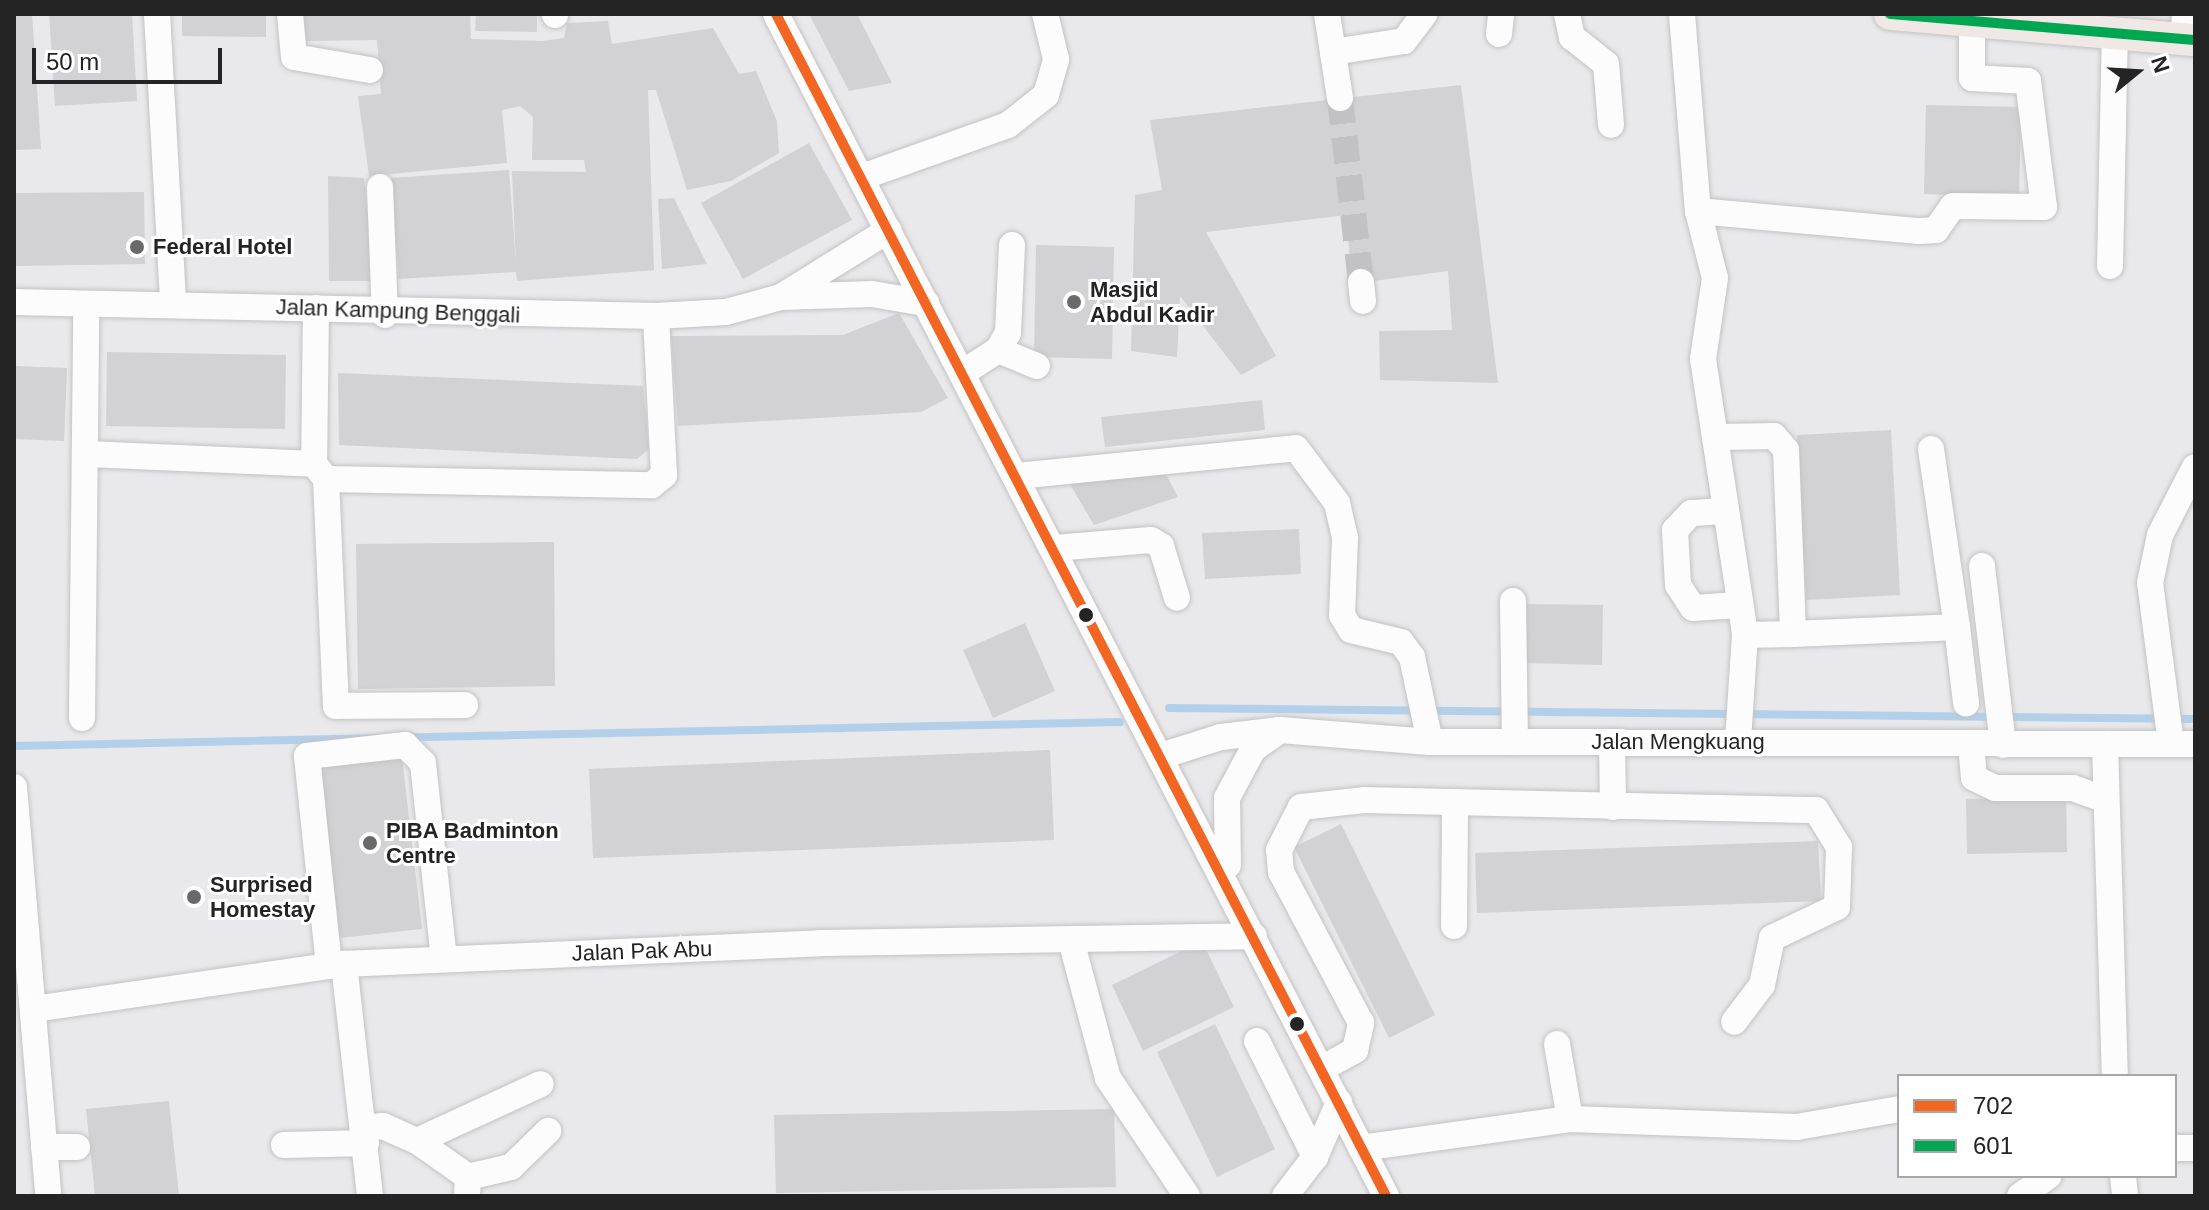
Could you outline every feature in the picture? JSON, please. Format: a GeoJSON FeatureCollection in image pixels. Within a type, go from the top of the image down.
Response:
{"type":"FeatureCollection","features":[{"type":"Feature","properties":{"kind":"main road"},"geometry":{"type":"LineString","coordinates":[[1890,14],[2115,34],[2188,31]]}},
{"type":"Feature","properties":{"kind":"street"},"geometry":{"type":"LineString","coordinates":[[157,14],[173,304]]}},
{"type":"Feature","properties":{"kind":"street"},"geometry":{"type":"LineString","coordinates":[[290,14],[294,57],[370,70]]}},
{"type":"Feature","properties":{"kind":"street"},"geometry":{"type":"LineString","coordinates":[[776,14],[1164,755],[1386,1196]]}},
{"type":"Feature","properties":{"kind":"street"},"geometry":{"type":"LineString","coordinates":[[862,177],[1008,125],[1046,95],[1056,59],[1045,14]]}},
{"type":"Feature","properties":{"kind":"street"},"geometry":{"type":"LineString","coordinates":[[1327,14],[1340,98]]}},
{"type":"Feature","properties":{"kind":"street"},"geometry":{"type":"LineString","coordinates":[[1333,52],[1404,41],[1424,14]]}},
{"type":"Feature","properties":{"kind":"street"},"geometry":{"type":"LineString","coordinates":[[1567,14],[1572,37],[1606,64],[1611,125]]}},
{"type":"Feature","properties":{"kind":"street"},"geometry":{"type":"LineString","coordinates":[[1682,14],[1698,211],[1715,278],[1703,359],[1720,437],[1722,511],[1745,635],[1739,725]]}},
{"type":"Feature","properties":{"kind":"street"},"geometry":{"type":"LineString","coordinates":[[1698,211],[1919,231],[1936,230],[1953,206],[2044,207],[2028,81],[1972,78],[1972,22]]}},
{"type":"Feature","properties":{"kind":"street"},"geometry":{"type":"LineString","coordinates":[[2110,266],[2115,34]]}},
{"type":"Feature","properties":{"kind":"street"},"geometry":{"type":"LineString","coordinates":[[380,187],[385,315]]}},
{"type":"Feature","properties":{"kind":"street"},"geometry":{"type":"LineString","coordinates":[[781,297],[889,230]]}},
{"type":"Feature","properties":{"kind":"street"},"geometry":{"type":"LineString","coordinates":[[964,372],[998,350],[1008,333],[1012,245]]}},
{"type":"Feature","properties":{"kind":"street"},"geometry":{"type":"LineString","coordinates":[[781,297],[884,294],[926,303]]}},
{"type":"Feature","properties":{"kind":"street","name":"Jalan Kampung Benggali"},"geometry":{"type":"LineString","coordinates":[[14,302],[316,308],[385,315],[656,316],[726,312],[781,297]]}},
{"type":"Feature","properties":{"kind":"street"},"geometry":{"type":"LineString","coordinates":[[82,718],[89,454],[86,304]]}},
{"type":"Feature","properties":{"kind":"street"},"geometry":{"type":"LineString","coordinates":[[316,308],[320,472],[336,706],[465,705]]}},
{"type":"Feature","properties":{"kind":"street"},"geometry":{"type":"LineString","coordinates":[[89,454],[320,472],[652,485],[664,475],[656,316]]}},
{"type":"Feature","properties":{"kind":"street"},"geometry":{"type":"LineString","coordinates":[[998,350],[1037,366]]}},
{"type":"Feature","properties":{"kind":"street"},"geometry":{"type":"LineString","coordinates":[[1720,437],[1774,436],[1786,450],[1793,634]]}},
{"type":"Feature","properties":{"kind":"street"},"geometry":{"type":"LineString","coordinates":[[1017,476],[1296,448],[1337,503],[1345,538],[1342,615],[1351,630],[1401,642],[1428,723]]}},
{"type":"Feature","properties":{"kind":"street"},"geometry":{"type":"LineString","coordinates":[[1931,449],[1966,703]]}},
{"type":"Feature","properties":{"kind":"street"},"geometry":{"type":"LineString","coordinates":[[2175,732],[2150,583],[2166,522],[2195,467]]}},
{"type":"Feature","properties":{"kind":"street"},"geometry":{"type":"LineString","coordinates":[[1722,511],[1691,513],[1675,530],[1678,585],[1693,608],[1738,605]]}},
{"type":"Feature","properties":{"kind":"street"},"geometry":{"type":"LineString","coordinates":[[1055,548],[1151,540],[1161,546],[1177,598]]}},
{"type":"Feature","properties":{"kind":"street"},"geometry":{"type":"LineString","coordinates":[[1982,566],[2000,727]]}},
{"type":"Feature","properties":{"kind":"street"},"geometry":{"type":"LineString","coordinates":[[1513,601],[1514,724]]}},
{"type":"Feature","properties":{"kind":"street"},"geometry":{"type":"LineString","coordinates":[[1745,635],[1957,627]]}},
{"type":"Feature","properties":{"kind":"street","name":"Jalan Mengkuang"},"geometry":{"type":"LineString","coordinates":[[1164,755],[1221,737],[1280,730],[1428,723],[1514,724],[1612,742],[1739,725],[1971,744],[2000,727],[2105,744],[2175,732]]}},
{"type":"Feature","properties":{"kind":"street"},"geometry":{"type":"LineString","coordinates":[[1254,936],[1222,828],[1237,773],[1253,749],[1280,730]]}},
{"type":"Feature","properties":{"kind":"street"},"geometry":{"type":"LineString","coordinates":[[1612,742],[1613,807]]}},
{"type":"Feature","properties":{"kind":"street"},"geometry":{"type":"LineString","coordinates":[[1971,744],[1974,778],[1995,788],[2073,788],[2106,800]]}},
{"type":"Feature","properties":{"kind":"street"},"geometry":{"type":"LineString","coordinates":[[2105,744],[2115,1074]]}},
{"type":"Feature","properties":{"kind":"street"},"geometry":{"type":"LineString","coordinates":[[370,1196],[365,1136],[336,965],[307,756],[405,745],[423,763],[444,959]]}},
{"type":"Feature","properties":{"kind":"street"},"geometry":{"type":"LineString","coordinates":[[14,787],[48,1196]]}},
{"type":"Feature","properties":{"kind":"street"},"geometry":{"type":"LineString","coordinates":[[1323,1068],[1355,1050],[1361,1023],[1281,872],[1279,850],[1301,807],[1364,800],[1455,807],[1816,810],[1829,823],[1839,847],[1837,907],[1772,938],[1762,985],[1734,1022]]}},
{"type":"Feature","properties":{"kind":"street"},"geometry":{"type":"LineString","coordinates":[[1454,926],[1455,807]]}},
{"type":"Feature","properties":{"kind":"street","name":"Jalan Pak Abu"},"geometry":{"type":"LineString","coordinates":[[34,1009],[336,965],[820,943],[1072,944],[1254,936]]}},
{"type":"Feature","properties":{"kind":"street"},"geometry":{"type":"LineString","coordinates":[[1072,944],[1108,1078],[1187,1196]]}},
{"type":"Feature","properties":{"kind":"street"},"geometry":{"type":"LineString","coordinates":[[1257,1041],[1315,1157]]}},
{"type":"Feature","properties":{"kind":"street"},"geometry":{"type":"LineString","coordinates":[[1557,1044],[1570,1119]]}},
{"type":"Feature","properties":{"kind":"street"},"geometry":{"type":"LineString","coordinates":[[417,1141],[541,1084]]}},
{"type":"Feature","properties":{"kind":"street"},"geometry":{"type":"LineString","coordinates":[[1285,1196],[1315,1157],[1339,1102]]}},
{"type":"Feature","properties":{"kind":"street"},"geometry":{"type":"LineString","coordinates":[[1361,1148],[1570,1119],[1797,1127],[1897,1109]]}},
{"type":"Feature","properties":{"kind":"street"},"geometry":{"type":"LineString","coordinates":[[284,1145],[365,1136],[383,1126],[417,1141],[468,1186],[511,1167],[548,1131]]}},
{"type":"Feature","properties":{"kind":"street"},"geometry":{"type":"LineString","coordinates":[[44,1147],[77,1147]]}},
{"type":"Feature","properties":{"kind":"street"},"geometry":{"type":"LineString","coordinates":[[2020,1196],[2046,1178]]}},
{"type":"Feature","properties":{"kind":"building"},"geometry":{"type":"Polygon","coordinates":[[[14,14],[32,14],[41,149],[14,150],[14,14]]]}},
{"type":"Feature","properties":{"kind":"building"},"geometry":{"type":"Polygon","coordinates":[[[49,14],[132,14],[137,101],[55,106],[49,14]]]}},
{"type":"Feature","properties":{"kind":"building"},"geometry":{"type":"Polygon","coordinates":[[[182,14],[266,14],[266,37],[182,36],[182,14]]]}},
{"type":"Feature","properties":{"kind":"building"},"geometry":{"type":"Polygon","coordinates":[[[304,14],[470,14],[471,39],[542,41],[564,38],[567,23],[608,21],[612,44],[713,28],[739,74],[756,71],[777,121],[779,153],[731,181],[687,190],[656,90],[648,90],[654,270],[517,281],[516,272],[399,279],[391,178],[509,170],[516,264],[512,171],[586,172],[584,160],[532,160],[533,117],[520,106],[502,110],[507,163],[369,176],[358,96],[381,94],[377,40],[305,41],[304,14]]]}},
{"type":"Feature","properties":{"kind":"building"},"geometry":{"type":"Polygon","coordinates":[[[476,14],[537,14],[537,32],[475,31],[476,14]]]}},
{"type":"Feature","properties":{"kind":"building"},"geometry":{"type":"Polygon","coordinates":[[[809,14],[857,14],[892,83],[849,91],[809,14]]]}},
{"type":"Feature","properties":{"kind":"building"},"geometry":{"type":"Polygon","coordinates":[[[1461,85],[1498,383],[1380,380],[1379,331],[1452,330],[1448,271],[1351,284],[1347,215],[1206,232],[1276,356],[1241,375],[1180,296],[1177,357],[1131,351],[1135,195],[1162,190],[1150,120],[1461,85]]]}},
{"type":"Feature","properties":{"kind":"building"},"geometry":{"type":"Polygon","coordinates":[[[1926,105],[2021,107],[2019,197],[1924,194],[1926,105]]]}},
{"type":"Feature","properties":{"kind":"building"},"geometry":{"type":"Polygon","coordinates":[[[809,143],[852,220],[743,279],[701,203],[809,143]]]}},
{"type":"Feature","properties":{"kind":"building"},"geometry":{"type":"Polygon","coordinates":[[[328,176],[364,178],[374,281],[329,281],[328,176]]]}},
{"type":"Feature","properties":{"kind":"building"},"geometry":{"type":"Polygon","coordinates":[[[144,192],[145,264],[14,266],[14,193],[144,192]]]}},
{"type":"Feature","properties":{"kind":"building"},"geometry":{"type":"Polygon","coordinates":[[[674,198],[707,264],[662,269],[658,199],[674,198]]]}},
{"type":"Feature","properties":{"kind":"building","name":"Masjid Abdul Kadir"},"geometry":{"type":"Polygon","coordinates":[[[1036,245],[1114,247],[1112,359],[1034,357],[1036,245]]]}},
{"type":"Feature","properties":{"kind":"building"},"geometry":{"type":"Polygon","coordinates":[[[899,313],[948,398],[921,412],[678,426],[671,336],[843,335],[899,313]]]}},
{"type":"Feature","properties":{"kind":"building"},"geometry":{"type":"Polygon","coordinates":[[[107,352],[286,355],[285,429],[106,426],[107,352]]]}},
{"type":"Feature","properties":{"kind":"building"},"geometry":{"type":"Polygon","coordinates":[[[14,366],[67,368],[64,441],[14,439],[14,366]]]}},
{"type":"Feature","properties":{"kind":"building"},"geometry":{"type":"Polygon","coordinates":[[[338,373],[643,386],[649,449],[637,459],[339,445],[338,373]]]}},
{"type":"Feature","properties":{"kind":"building"},"geometry":{"type":"Polygon","coordinates":[[[1262,400],[1265,430],[1105,447],[1101,417],[1262,400]]]}},
{"type":"Feature","properties":{"kind":"building"},"geometry":{"type":"Polygon","coordinates":[[[1891,430],[1900,595],[1806,600],[1797,435],[1891,430]]]}},
{"type":"Feature","properties":{"kind":"building"},"geometry":{"type":"Polygon","coordinates":[[[1163,469],[1178,497],[1094,525],[1068,481],[1163,469]]]}},
{"type":"Feature","properties":{"kind":"building"},"geometry":{"type":"Polygon","coordinates":[[[1299,529],[1301,574],[1205,579],[1202,533],[1299,529]]]}},
{"type":"Feature","properties":{"kind":"building"},"geometry":{"type":"Polygon","coordinates":[[[554,542],[555,686],[358,689],[356,544],[554,542]]]}},
{"type":"Feature","properties":{"kind":"building"},"geometry":{"type":"Polygon","coordinates":[[[1527,604],[1603,605],[1602,665],[1526,663],[1527,604]]]}},
{"type":"Feature","properties":{"kind":"building"},"geometry":{"type":"Polygon","coordinates":[[[1025,623],[1055,691],[993,718],[963,650],[1025,623]]]}},
{"type":"Feature","properties":{"kind":"building","name":"PIBA Badminton Centre"},"geometry":{"type":"Polygon","coordinates":[[[401,748],[422,929],[340,938],[318,758],[401,748]]]}},
{"type":"Feature","properties":{"kind":"building"},"geometry":{"type":"Polygon","coordinates":[[[1050,750],[1054,840],[593,858],[589,769],[1050,750]]]}},
{"type":"Feature","properties":{"kind":"building"},"geometry":{"type":"Polygon","coordinates":[[[2066,797],[2067,852],[1967,854],[1966,799],[2066,797]]]}},
{"type":"Feature","properties":{"kind":"building"},"geometry":{"type":"Polygon","coordinates":[[[1341,824],[1435,1015],[1389,1038],[1294,847],[1341,824]]]}},
{"type":"Feature","properties":{"kind":"building"},"geometry":{"type":"Polygon","coordinates":[[[1818,841],[1821,901],[1477,913],[1475,853],[1818,841]]]}},
{"type":"Feature","properties":{"kind":"building"},"geometry":{"type":"Polygon","coordinates":[[[1202,941],[1234,1007],[1143,1051],[1112,985],[1202,941]]]}},
{"type":"Feature","properties":{"kind":"building"},"geometry":{"type":"Polygon","coordinates":[[[1215,1024],[1275,1149],[1217,1177],[1157,1052],[1215,1024]]]}},
{"type":"Feature","properties":{"kind":"building"},"geometry":{"type":"Polygon","coordinates":[[[169,1101],[179,1196],[95,1196],[86,1109],[169,1101]]]}},
{"type":"Feature","properties":{"kind":"building"},"geometry":{"type":"Polygon","coordinates":[[[1114,1109],[1116,1187],[776,1193],[774,1115],[1114,1109]]]}},
{"type":"Feature","properties":{"kind":"waterway"},"geometry":{"type":"LineString","coordinates":[[1169,708],[2195,719]]}},
{"type":"Feature","properties":{"kind":"waterway"},"geometry":{"type":"LineString","coordinates":[[14,746],[1120,722]]}},
{"type":"Feature","properties":{"kind":"tunnel"},"geometry":{"type":"LineString","coordinates":[[1340,98],[1361,282]]}},
{"type":"Feature","properties":{"kind":"transit line","name":"702"},"geometry":{"type":"LineString","coordinates":[[776,14],[1386,1196]]}},
{"type":"Feature","properties":{"kind":"transit line","name":"601"},"geometry":{"type":"LineString","coordinates":[[1890,14],[2195,40]]}},
{"type":"Feature","properties":{"kind":"place","name":"Federal Hotel"},"geometry":{"type":"Point","coordinates":[137,247]}},
{"type":"Feature","properties":{"kind":"place","name":"Masjid Abdul Kadir"},"geometry":{"type":"Point","coordinates":[1074,302]}},
{"type":"Feature","properties":{"kind":"place","name":"PIBA Badminton Centre"},"geometry":{"type":"Point","coordinates":[370,843]}},
{"type":"Feature","properties":{"kind":"place","name":"Surprised Homestay"},"geometry":{"type":"Point","coordinates":[194,897]}}]}
